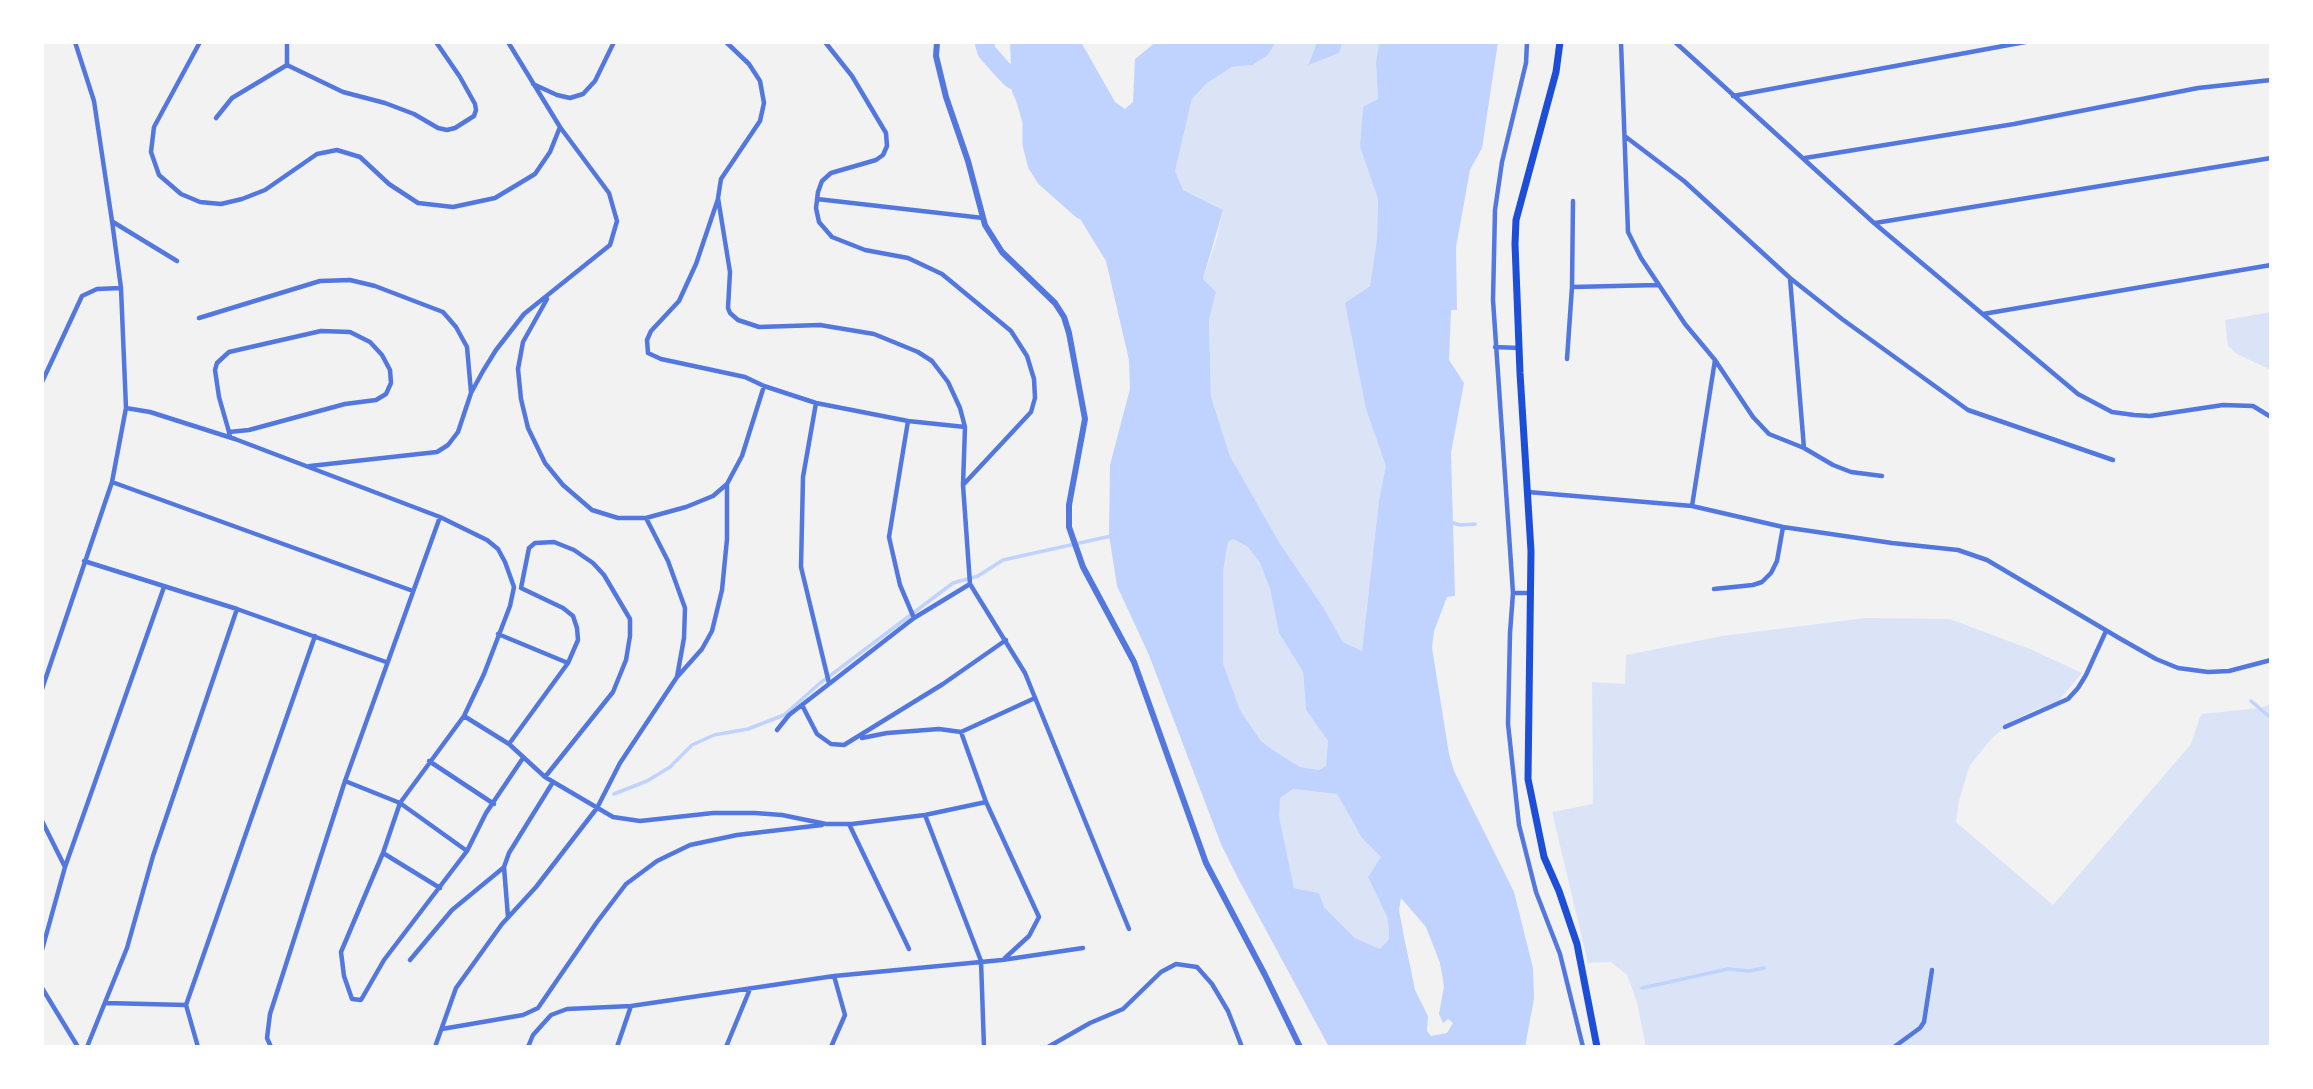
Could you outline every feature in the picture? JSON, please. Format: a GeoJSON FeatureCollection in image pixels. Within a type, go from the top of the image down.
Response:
{"type":"FeatureCollection","features":[{"type":"Feature","properties":{"kind":"main road"},"geometry":{"type":"LineString","coordinates":[[1560,42],[1556,72],[1516,220],[1519,348],[1531,593],[1528,779],[1544,857],[1577,944],[1597,1047]]}},
{"type":"Feature","properties":{"kind":"street"},"geometry":{"type":"LineString","coordinates":[[42,689],[112,482],[127,408],[121,288],[112,221],[94,101],[75,42]]}},
{"type":"Feature","properties":{"kind":"street"},"geometry":{"type":"LineString","coordinates":[[200,42],[155,127],[151,152],[159,175],[181,194],[200,202],[221,204],[242,199],[265,190],[317,153],[337,150],[360,158],[389,184],[418,203],[453,207],[464,205],[495,198],[535,174],[550,152],[560,127]]}},
{"type":"Feature","properties":{"kind":"street"},"geometry":{"type":"LineString","coordinates":[[287,42],[287,65]]}},
{"type":"Feature","properties":{"kind":"street"},"geometry":{"type":"LineString","coordinates":[[287,65],[343,92],[385,103],[447,130],[474,116],[475,104],[436,42]]}},
{"type":"Feature","properties":{"kind":"street"},"geometry":{"type":"LineString","coordinates":[[309,466],[437,452],[448,445],[458,432],[471,393],[496,350],[524,314],[610,246],[617,221],[609,193],[560,127],[508,42]]}},
{"type":"Feature","properties":{"kind":"street"},"geometry":{"type":"LineString","coordinates":[[532,83],[570,98],[583,94],[595,81],[614,42]]}},
{"type":"Feature","properties":{"kind":"street"},"geometry":{"type":"LineString","coordinates":[[726,42],[749,64],[760,82],[764,103],[760,121],[721,179],[718,198],[696,264],[679,300],[651,331],[647,340],[648,353],[661,359],[745,377],[816,403],[908,421],[965,427]]}},
{"type":"Feature","properties":{"kind":"street"},"geometry":{"type":"LineString","coordinates":[[825,42],[852,76],[886,133],[887,146],[883,155],[876,160],[831,173],[822,181],[816,208],[820,222],[832,237],[865,250],[908,258],[942,275],[1011,331],[1027,356],[1034,379],[1035,398],[1031,412],[963,485]]}},
{"type":"Feature","properties":{"kind":"street"},"geometry":{"type":"LineString","coordinates":[[937,42],[936,56],[946,97],[968,161],[982,218],[1002,252],[1055,303],[1064,317],[1077,363],[1085,419],[1069,505],[1069,527],[1083,566],[1134,663],[1206,863],[1300,1047]]}},
{"type":"Feature","properties":{"kind":"street"},"geometry":{"type":"LineString","coordinates":[[1527,42],[1526,63],[1502,162],[1495,210],[1495,347],[1513,593],[1508,724],[1519,825],[1536,892],[1560,954],[1583,1047]]}},
{"type":"Feature","properties":{"kind":"street"},"geometry":{"type":"LineString","coordinates":[[1621,42],[1629,232],[1642,258],[1685,324],[1715,360],[1753,417],[1769,434],[1804,448],[1842,469],[1882,476]]}},
{"type":"Feature","properties":{"kind":"street"},"geometry":{"type":"LineString","coordinates":[[1675,42],[1874,223],[2078,394],[2112,412],[2150,416],[2223,405],[2253,407],[2271,417]]}},
{"type":"Feature","properties":{"kind":"street"},"geometry":{"type":"LineString","coordinates":[[2014,42],[2020,43]]}},
{"type":"Feature","properties":{"kind":"street"},"geometry":{"type":"LineString","coordinates":[[1733,96],[2025,42]]}},
{"type":"Feature","properties":{"kind":"street"},"geometry":{"type":"LineString","coordinates":[[216,118],[232,98],[287,65]]}},
{"type":"Feature","properties":{"kind":"street"},"geometry":{"type":"LineString","coordinates":[[1804,158],[2028,121],[2198,88],[2271,80]]}},
{"type":"Feature","properties":{"kind":"street"},"geometry":{"type":"LineString","coordinates":[[1626,137],[1684,181],[1790,278],[1850,326],[1968,410],[2113,460]]}},
{"type":"Feature","properties":{"kind":"street"},"geometry":{"type":"LineString","coordinates":[[1874,223],[2271,158]]}},
{"type":"Feature","properties":{"kind":"street"},"geometry":{"type":"LineString","coordinates":[[718,198],[730,272],[728,308],[738,320],[759,327],[820,325],[874,334],[918,352],[932,361],[947,382],[960,408],[965,427],[963,485],[970,584],[1025,673],[1129,929]]}},
{"type":"Feature","properties":{"kind":"street"},"geometry":{"type":"LineString","coordinates":[[817,199],[982,218]]}},
{"type":"Feature","properties":{"kind":"street"},"geometry":{"type":"LineString","coordinates":[[1567,359],[1572,287],[1573,201]]}},
{"type":"Feature","properties":{"kind":"street"},"geometry":{"type":"LineString","coordinates":[[112,221],[177,261]]}},
{"type":"Feature","properties":{"kind":"street"},"geometry":{"type":"LineString","coordinates":[[1983,314],[2271,265]]}},
{"type":"Feature","properties":{"kind":"street"},"geometry":{"type":"LineString","coordinates":[[1790,278],[1804,448]]}},
{"type":"Feature","properties":{"kind":"street"},"geometry":{"type":"LineString","coordinates":[[199,318],[320,281],[351,280],[375,286],[443,312],[456,327],[467,347],[471,393]]}},
{"type":"Feature","properties":{"kind":"street"},"geometry":{"type":"LineString","coordinates":[[1572,287],[1659,285]]}},
{"type":"Feature","properties":{"kind":"street"},"geometry":{"type":"LineString","coordinates":[[42,382],[82,296],[97,289],[121,288]]}},
{"type":"Feature","properties":{"kind":"street"},"geometry":{"type":"LineString","coordinates":[[549,296],[523,342],[519,369],[521,399],[528,428],[545,464],[563,485],[592,510],[618,518],[646,518],[713,496],[727,484],[742,456],[764,386]]}},
{"type":"Feature","properties":{"kind":"street"},"geometry":{"type":"LineString","coordinates":[[321,331],[350,332],[370,342],[382,355],[390,370],[391,383],[386,394],[376,400],[345,404],[229,435],[215,370],[217,363],[229,352],[321,331]]}},
{"type":"Feature","properties":{"kind":"street"},"geometry":{"type":"LineString","coordinates":[[1495,347],[1519,348]]}},
{"type":"Feature","properties":{"kind":"street"},"geometry":{"type":"LineString","coordinates":[[1692,506],[1715,360]]}},
{"type":"Feature","properties":{"kind":"street"},"geometry":{"type":"LineString","coordinates":[[816,403],[803,477],[801,567],[829,683]]}},
{"type":"Feature","properties":{"kind":"street"},"geometry":{"type":"LineString","coordinates":[[127,408],[229,435],[440,517],[487,540],[498,549],[518,587],[563,608],[573,616],[578,640],[568,663],[509,744]]}},
{"type":"Feature","properties":{"kind":"street"},"geometry":{"type":"LineString","coordinates":[[908,421],[889,537],[900,585],[914,618]]}},
{"type":"Feature","properties":{"kind":"street"},"geometry":{"type":"LineString","coordinates":[[112,482],[414,591]]}},
{"type":"Feature","properties":{"kind":"street"},"geometry":{"type":"LineString","coordinates":[[435,1047],[456,988],[508,917],[536,887],[597,808],[620,763],[677,677],[702,649],[712,631],[722,590],[727,539],[727,484]]}},
{"type":"Feature","properties":{"kind":"street"},"geometry":{"type":"LineString","coordinates":[[1528,492],[1692,506],[1783,527],[1958,550],[1987,560],[2106,631],[2178,668],[2229,671],[2271,660]]}},
{"type":"Feature","properties":{"kind":"street"},"geometry":{"type":"LineString","coordinates":[[271,1047],[267,1038],[270,1014],[345,781],[440,517]]}},
{"type":"Feature","properties":{"kind":"street"},"geometry":{"type":"LineString","coordinates":[[646,518],[668,561],[685,608],[684,638],[677,677]]}},
{"type":"Feature","properties":{"kind":"street"},"geometry":{"type":"LineString","coordinates":[[1714,589],[1762,582],[1777,561],[1783,527]]}},
{"type":"Feature","properties":{"kind":"street"},"geometry":{"type":"LineString","coordinates":[[523,758],[486,813],[467,851],[384,960],[361,1000],[352,999],[344,976],[341,952],[383,853],[400,803],[464,716],[484,674],[518,587],[529,548],[535,543],[554,541],[593,563],[604,575],[630,619],[630,636],[626,660],[613,692],[545,777]]}},
{"type":"Feature","properties":{"kind":"street"},"geometry":{"type":"LineString","coordinates":[[84,561],[237,609],[386,662]]}},
{"type":"Feature","properties":{"kind":"street"},"geometry":{"type":"LineString","coordinates":[[776,730],[829,683],[914,618],[970,584]]}},
{"type":"Feature","properties":{"kind":"street"},"geometry":{"type":"LineString","coordinates":[[42,950],[65,867],[164,587]]}},
{"type":"Feature","properties":{"kind":"street"},"geometry":{"type":"LineString","coordinates":[[1513,593],[1531,593]]}},
{"type":"Feature","properties":{"kind":"street"},"geometry":{"type":"LineString","coordinates":[[87,1047],[127,948],[153,856],[237,609]]}},
{"type":"Feature","properties":{"kind":"street"},"geometry":{"type":"LineString","coordinates":[[2005,727],[2068,699],[2086,675],[2106,631]]}},
{"type":"Feature","properties":{"kind":"street"},"geometry":{"type":"LineString","coordinates":[[499,634],[568,663]]}},
{"type":"Feature","properties":{"kind":"street"},"geometry":{"type":"LineString","coordinates":[[198,1047],[186,1006],[315,636]]}},
{"type":"Feature","properties":{"kind":"street"},"geometry":{"type":"LineString","coordinates":[[858,739],[1006,640]]}},
{"type":"Feature","properties":{"kind":"street"},"geometry":{"type":"LineString","coordinates":[[802,705],[817,734],[839,746],[887,733],[939,729],[961,732],[1035,698]]}},
{"type":"Feature","properties":{"kind":"street"},"geometry":{"type":"LineString","coordinates":[[464,716],[509,744],[545,777],[614,817],[640,821],[713,813],[755,813],[782,815],[826,824]]}},
{"type":"Feature","properties":{"kind":"street"},"geometry":{"type":"LineString","coordinates":[[961,732],[986,802],[1039,917],[1029,936],[1002,960]]}},
{"type":"Feature","properties":{"kind":"street"},"geometry":{"type":"LineString","coordinates":[[429,761],[494,804]]}},
{"type":"Feature","properties":{"kind":"street"},"geometry":{"type":"LineString","coordinates":[[345,781],[400,803],[467,851]]}},
{"type":"Feature","properties":{"kind":"street"},"geometry":{"type":"LineString","coordinates":[[508,917],[504,867],[509,853],[553,782]]}},
{"type":"Feature","properties":{"kind":"street"},"geometry":{"type":"LineString","coordinates":[[441,1030],[523,1015],[538,1008],[626,884],[657,861],[691,845],[737,835],[925,815],[986,802]]}},
{"type":"Feature","properties":{"kind":"street"},"geometry":{"type":"LineString","coordinates":[[925,815],[981,961],[984,1047]]}},
{"type":"Feature","properties":{"kind":"street"},"geometry":{"type":"LineString","coordinates":[[42,821],[65,867]]}},
{"type":"Feature","properties":{"kind":"street"},"geometry":{"type":"LineString","coordinates":[[849,824],[909,949]]}},
{"type":"Feature","properties":{"kind":"street"},"geometry":{"type":"LineString","coordinates":[[383,853],[440,888]]}},
{"type":"Feature","properties":{"kind":"street"},"geometry":{"type":"LineString","coordinates":[[410,960],[452,910],[504,867]]}},
{"type":"Feature","properties":{"kind":"street"},"geometry":{"type":"LineString","coordinates":[[528,1047],[533,1035],[551,1016],[567,1009],[631,1006],[834,976],[1002,960],[1083,947]]}},
{"type":"Feature","properties":{"kind":"street"},"geometry":{"type":"LineString","coordinates":[[1048,1047],[1090,1023],[1123,1009],[1161,972],[1176,964],[1197,967],[1212,984],[1228,1011],[1242,1047]]}},
{"type":"Feature","properties":{"kind":"street"},"geometry":{"type":"LineString","coordinates":[[1894,1047],[1924,1022],[1931,970]]}},
{"type":"Feature","properties":{"kind":"street"},"geometry":{"type":"LineString","coordinates":[[831,1047],[845,1015],[834,976]]}},
{"type":"Feature","properties":{"kind":"street"},"geometry":{"type":"LineString","coordinates":[[42,988],[78,1047]]}},
{"type":"Feature","properties":{"kind":"street"},"geometry":{"type":"LineString","coordinates":[[726,1047],[750,988]]}},
{"type":"Feature","properties":{"kind":"street"},"geometry":{"type":"LineString","coordinates":[[105,1003],[186,1006]]}},
{"type":"Feature","properties":{"kind":"street"},"geometry":{"type":"LineString","coordinates":[[617,1047],[631,1006]]}},
{"type":"Feature","properties":{"kind":"shaded area"},"geometry":{"type":"Polygon","coordinates":[[[1276,42],[1317,42],[1308,64],[1339,53],[1343,42],[1379,42],[1376,63],[1378,99],[1360,147],[1378,199],[1377,238],[1370,286],[1346,303],[1366,409],[1387,466],[1379,500],[1362,651],[1343,642],[1279,542],[1230,456],[1211,397],[1209,320],[1216,293],[1203,279],[1223,210],[1183,190],[1175,171],[1192,99],[1207,83],[1232,67],[1254,65],[1268,55],[1276,42]]]}},
{"type":"Feature","properties":{"kind":"shaded area"},"geometry":{"type":"Polygon","coordinates":[[[2271,312],[2271,370],[2237,354],[2228,346],[2225,320],[2271,312]]]}},
{"type":"Feature","properties":{"kind":"shaded area"},"geometry":{"type":"Polygon","coordinates":[[[1233,539],[1248,547],[1260,563],[1270,589],[1279,633],[1303,672],[1306,710],[1328,741],[1326,766],[1319,770],[1300,767],[1261,741],[1240,710],[1223,663],[1223,572],[1228,542],[1233,539]]]}},
{"type":"Feature","properties":{"kind":"shaded area"},"geometry":{"type":"Polygon","coordinates":[[[1866,618],[1950,619],[2030,649],[2082,673],[2055,705],[2039,708],[2012,721],[1991,739],[1969,767],[1956,822],[2053,905],[2191,744],[2201,714],[2261,708],[2271,704],[2271,1047],[1646,1047],[1637,1002],[1627,975],[1611,962],[1588,963],[1552,812],[1593,804],[1592,682],[1625,684],[1626,655],[1722,636],[1866,618]]]}},
{"type":"Feature","properties":{"kind":"shaded area"},"geometry":{"type":"Polygon","coordinates":[[[1293,789],[1337,794],[1362,838],[1382,857],[1368,877],[1387,917],[1389,939],[1380,949],[1355,938],[1324,907],[1319,893],[1294,888],[1278,817],[1280,798],[1293,789]]]}},
{"type":"Feature","properties":{"kind":"water"},"geometry":{"type":"Polygon","coordinates":[[[1010,42],[1081,42],[1115,102],[1125,109],[1133,102],[1135,59],[1156,42],[1276,42],[1268,55],[1253,65],[1232,67],[1207,83],[1192,99],[1175,171],[1183,190],[1223,210],[1203,279],[1216,292],[1209,320],[1211,397],[1230,456],[1279,542],[1343,642],[1362,651],[1379,500],[1386,466],[1366,409],[1345,303],[1370,286],[1377,238],[1378,199],[1360,147],[1363,107],[1378,99],[1376,63],[1379,42],[1498,42],[1482,148],[1470,170],[1456,247],[1457,310],[1451,310],[1449,360],[1464,383],[1451,453],[1455,596],[1447,597],[1434,631],[1432,648],[1454,771],[1514,892],[1533,968],[1534,999],[1525,1047],[1329,1047],[1239,880],[1221,844],[1149,655],[1117,586],[1109,535],[1110,465],[1130,389],[1129,360],[1106,261],[1047,165],[1012,92],[1010,42]],[[1233,539],[1228,542],[1223,572],[1223,663],[1240,710],[1261,741],[1300,767],[1319,770],[1326,766],[1328,741],[1306,710],[1303,672],[1279,633],[1270,589],[1260,563],[1248,547],[1233,539]],[[1293,789],[1280,798],[1279,817],[1294,888],[1319,893],[1324,907],[1355,938],[1380,949],[1389,939],[1387,917],[1368,877],[1381,857],[1362,838],[1337,794],[1293,789]],[[1401,898],[1399,910],[1415,990],[1428,1016],[1427,1031],[1431,1036],[1447,1033],[1453,1023],[1448,1019],[1443,1023],[1439,1014],[1444,986],[1440,963],[1426,927],[1401,898]]]}},
{"type":"Feature","properties":{"kind":"water"},"geometry":{"type":"Polygon","coordinates":[[[1317,42],[1343,42],[1339,53],[1308,65],[1317,42]]]}},
{"type":"Feature","properties":{"kind":"waterway"},"geometry":{"type":"LineString","coordinates":[[984,42],[987,52],[1003,70],[1021,83],[1032,122],[1032,144],[1037,164],[1046,178],[1082,210]]}},
{"type":"Feature","properties":{"kind":"waterway"},"geometry":{"type":"LineString","coordinates":[[1450,522],[1460,525],[1475,524]]}},
{"type":"Feature","properties":{"kind":"waterway"},"geometry":{"type":"LineString","coordinates":[[614,794],[647,781],[670,767],[692,745],[714,735],[748,729],[784,715],[819,684],[953,583],[978,576],[1003,560],[1111,536]]}},
{"type":"Feature","properties":{"kind":"waterway"},"geometry":{"type":"LineString","coordinates":[[2251,701],[2271,718]]}},
{"type":"Feature","properties":{"kind":"waterway"},"geometry":{"type":"LineString","coordinates":[[1642,988],[1728,969],[1749,971],[1764,968]]}}]}
